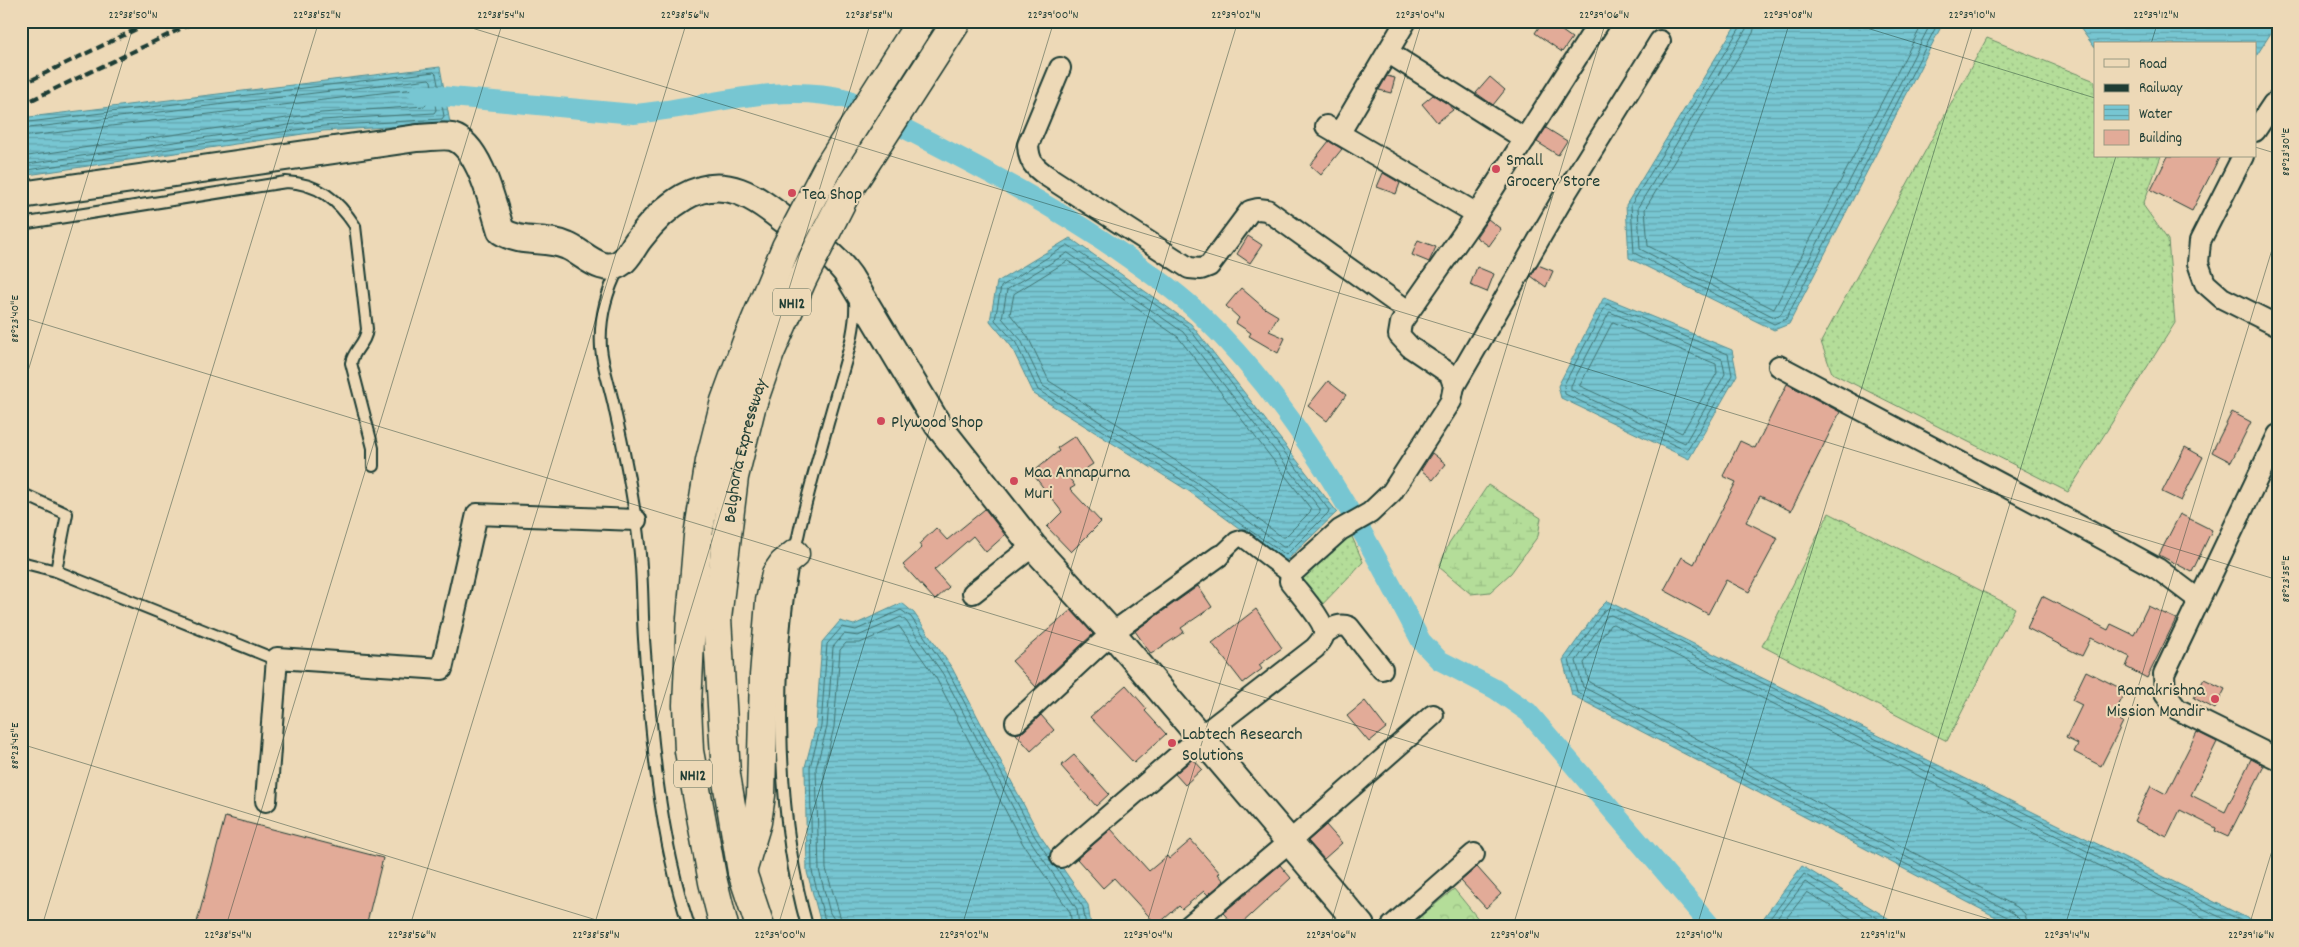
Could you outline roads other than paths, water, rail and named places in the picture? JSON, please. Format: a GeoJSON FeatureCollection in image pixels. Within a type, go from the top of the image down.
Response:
{"type":"FeatureCollection","features":[{"type":"Feature","properties":{"kind":"highway","name":"Belghoria Expressway"},"geometry":{"type":"LineString","coordinates":[[760,926],[742,872],[704,619],[698,536],[710,461],[724,401],[786,247],[827,169],[921,21]]}},
{"type":"Feature","properties":{"kind":"highway","name":"Belghoria Expressway"},"geometry":{"type":"LineString","coordinates":[[724,926],[713,882],[688,752],[687,705],[734,477],[751,408],[770,353],[802,280],[845,195],[957,21]]}},
{"type":"Feature","properties":{"kind":"highway"},"geometry":{"type":"LineString","coordinates":[[742,872],[757,822],[761,795],[764,676],[770,601],[776,574],[783,564],[795,554]]}},
{"type":"Feature","properties":{"kind":"street"},"geometry":{"type":"LineString","coordinates":[[1406,21],[1389,53],[1332,130],[1477,214]]}},
{"type":"Feature","properties":{"kind":"street"},"geometry":{"type":"LineString","coordinates":[[1454,386],[1450,374],[1405,341],[1401,323],[1477,214],[1600,21]]}},
{"type":"Feature","properties":{"kind":"street"},"geometry":{"type":"LineString","coordinates":[[1324,634],[1322,624],[1290,581],[1291,576],[1298,565],[1340,530],[1370,512],[1392,492],[1401,480],[1451,401],[1454,386],[1572,183],[1660,40]]}},
{"type":"Feature","properties":{"kind":"street"},"geometry":{"type":"LineString","coordinates":[[1389,53],[1525,139]]}},
{"type":"Feature","properties":{"kind":"street"},"geometry":{"type":"LineString","coordinates":[[1060,68],[1028,145],[1032,165],[1047,176],[1189,268],[1201,269],[1209,266],[1250,211],[1258,209],[1267,210],[1408,312]]}},
{"type":"Feature","properties":{"kind":"street"},"geometry":{"type":"LineString","coordinates":[[2256,130],[2273,104],[2278,101]]}},
{"type":"Feature","properties":{"kind":"street"},"geometry":{"type":"LineString","coordinates":[[21,195],[417,138],[453,138],[470,148],[501,231],[510,237],[525,241],[566,245],[599,265],[610,266],[622,263],[641,237],[664,211],[684,197],[703,188],[720,187],[752,196],[837,260],[849,276],[938,425],[1033,546],[1112,633],[1361,926]]}},
{"type":"Feature","properties":{"kind":"street"},"geometry":{"type":"LineString","coordinates":[[2242,158],[2200,240],[2198,263],[2205,283],[2222,298],[2278,326]]}},
{"type":"Feature","properties":{"kind":"street"},"geometry":{"type":"LineString","coordinates":[[1779,366],[2150,565],[2199,600]]}},
{"type":"Feature","properties":{"kind":"street"},"geometry":{"type":"LineString","coordinates":[[2278,435],[2164,674],[2164,693],[2177,709],[2278,759]]}},
{"type":"Feature","properties":{"kind":"street"},"geometry":{"type":"LineString","coordinates":[[266,801],[277,658],[442,669],[477,514],[636,520]]}},
{"type":"Feature","properties":{"kind":"street"},"geometry":{"type":"LineString","coordinates":[[1016,722],[1112,633],[1219,556],[1236,540],[1242,538],[1291,576]]}},
{"type":"Feature","properties":{"kind":"street"},"geometry":{"type":"LineString","coordinates":[[972,594],[1033,546]]}},
{"type":"Feature","properties":{"kind":"street"},"geometry":{"type":"LineString","coordinates":[[1061,856],[1200,737],[1315,648],[1324,634],[1337,626],[1344,625],[1349,627],[1382,669]]}},
{"type":"Feature","properties":{"kind":"street"},"geometry":{"type":"LineString","coordinates":[[1190,926],[1290,842],[1433,715]]}},
{"type":"Feature","properties":{"kind":"street"},"geometry":{"type":"LineString","coordinates":[[1392,926],[1474,854]]}},
{"type":"Feature","properties":{"kind":"lane"},"geometry":{"type":"LineString","coordinates":[[21,224],[286,182],[309,185],[332,198],[346,212],[355,226],[367,329],[366,338],[353,354],[351,363],[373,448],[373,466]]}},
{"type":"Feature","properties":{"kind":"lane"},"geometry":{"type":"LineString","coordinates":[[622,263],[610,285],[605,303],[601,322],[602,349],[630,482],[640,547],[644,637],[656,762],[675,874],[689,926]]}},
{"type":"Feature","properties":{"kind":"lane"},"geometry":{"type":"LineString","coordinates":[[806,926],[790,850],[783,778],[782,692],[785,636],[795,554],[801,524],[851,338],[855,307],[849,276]]}},
{"type":"Feature","properties":{"kind":"lane"},"geometry":{"type":"LineString","coordinates":[[21,493],[68,514],[56,571]]}},
{"type":"Feature","properties":{"kind":"lane"},"geometry":{"type":"LineString","coordinates":[[21,562],[56,571],[277,660]]}},
{"type":"Feature","properties":{"kind":"water"},"geometry":{"type":"Polygon","coordinates":[[[1738,21],[1944,21],[1789,324],[1774,330],[1629,258],[1626,205],[1738,21]]]}},
{"type":"Feature","properties":{"kind":"water"},"geometry":{"type":"Polygon","coordinates":[[[2077,21],[2278,21],[2256,56],[2256,42],[2094,42],[2094,47],[2077,24],[2077,21]]]}},
{"type":"Feature","properties":{"kind":"water"},"geometry":{"type":"Polygon","coordinates":[[[440,67],[450,123],[323,131],[21,176],[21,118],[440,67]]]}},
{"type":"Feature","properties":{"kind":"water"},"geometry":{"type":"Polygon","coordinates":[[[1070,238],[1191,324],[1337,512],[1285,562],[1190,492],[1034,394],[1011,346],[990,321],[997,282],[1070,238]]]}},
{"type":"Feature","properties":{"kind":"water"},"geometry":{"type":"Polygon","coordinates":[[[1604,297],[1732,350],[1737,375],[1689,459],[1561,398],[1558,386],[1604,297]]]}},
{"type":"Feature","properties":{"kind":"water"},"geometry":{"type":"Polygon","coordinates":[[[1607,601],[2263,926],[2013,926],[1572,695],[1563,660],[1599,609],[1607,601]]]}},
{"type":"Feature","properties":{"kind":"water"},"geometry":{"type":"Polygon","coordinates":[[[902,603],[914,613],[952,668],[1039,834],[1088,905],[1091,926],[826,926],[820,920],[807,872],[805,767],[816,725],[822,642],[840,621],[854,625],[902,603]]]}},
{"type":"Feature","properties":{"kind":"water"},"geometry":{"type":"Polygon","coordinates":[[[1802,866],[1901,926],[1760,926],[1759,924],[1802,866]]]}},
{"type":"Feature","properties":{"kind":"waterway"},"geometry":{"type":"LineString","coordinates":[[419,94],[634,114],[767,94],[820,94],[847,99],[990,173],[1094,234],[1184,299],[1236,351],[1297,428],[1324,469],[1350,511],[1421,641],[1439,660],[1495,689],[1528,712],[1711,926]]}},
{"type":"Feature","properties":{"kind":"railway"},"geometry":{"type":"LineString","coordinates":[[21,85],[153,21]]}},
{"type":"Feature","properties":{"kind":"railway"},"geometry":{"type":"LineString","coordinates":[[21,105],[197,21]]}},
{"type":"Feature","properties":{"kind":"place","name":"Small Grocery Store"},"geometry":{"type":"Point","coordinates":[1496,169]}},
{"type":"Feature","properties":{"kind":"place","name":"Tea Shop"},"geometry":{"type":"Point","coordinates":[792,193]}},
{"type":"Feature","properties":{"kind":"place","name":"Plywood Shop"},"geometry":{"type":"Point","coordinates":[881,421]}},
{"type":"Feature","properties":{"kind":"place","name":"Maa Annapurna Muri"},"geometry":{"type":"Point","coordinates":[1014,481]}},
{"type":"Feature","properties":{"kind":"place","name":"Ramakrishna Mission Mandir"},"geometry":{"type":"Point","coordinates":[2215,699]}},
{"type":"Feature","properties":{"kind":"place","name":"Labtech Research Solutions"},"geometry":{"type":"Point","coordinates":[1172,743]}}]}
